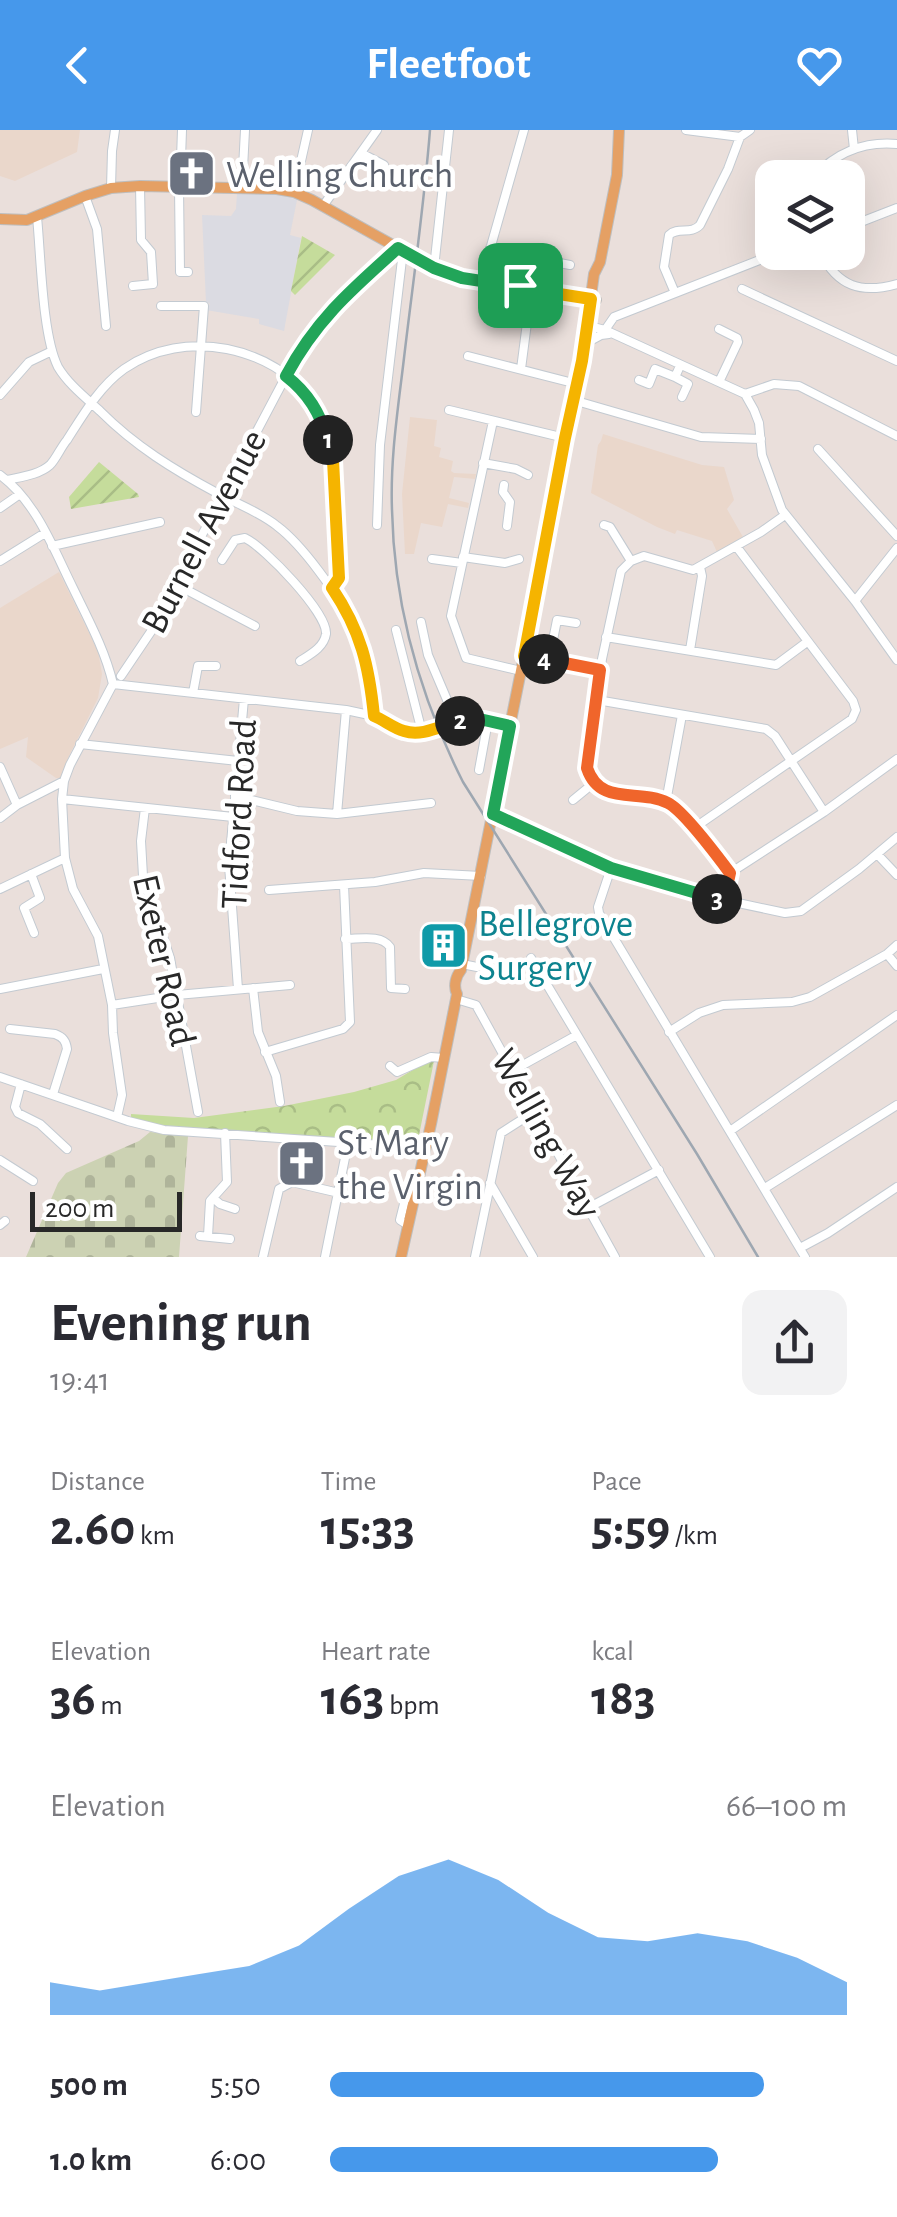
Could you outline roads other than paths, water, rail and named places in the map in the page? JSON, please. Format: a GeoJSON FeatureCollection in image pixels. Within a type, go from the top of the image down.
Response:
{"type":"FeatureCollection","features":[{"type":"Feature","properties":{"kind":"main road"},"geometry":{"type":"LineString","coordinates":[[400,1257],[461,991],[462,967],[565,438],[588,340],[594,274],[600,262],[617,175],[619,130]]}},
{"type":"Feature","properties":{"kind":"main road"},"geometry":{"type":"LineString","coordinates":[[0,218],[19,221],[37,217],[112,188],[277,188],[323,206],[434,268],[462,278],[594,300]]}},
{"type":"Feature","properties":{"kind":"main road"},"geometry":{"type":"LineString","coordinates":[[588,340],[604,330],[594,300]]}},
{"type":"Feature","properties":{"kind":"street"},"geometry":{"type":"LineString","coordinates":[[112,188],[115,130]]}},
{"type":"Feature","properties":{"kind":"street"},"geometry":{"type":"LineString","coordinates":[[182,130],[180,272],[188,272]]}},
{"type":"Feature","properties":{"kind":"street"},"geometry":{"type":"LineString","coordinates":[[242,188],[245,130]]}},
{"type":"Feature","properties":{"kind":"street"},"geometry":{"type":"LineString","coordinates":[[294,192],[308,130]]}},
{"type":"Feature","properties":{"kind":"street"},"geometry":{"type":"LineString","coordinates":[[323,206],[377,130]]}},
{"type":"Feature","properties":{"kind":"street"},"geometry":{"type":"LineString","coordinates":[[434,268],[449,130]]}},
{"type":"Feature","properties":{"kind":"street"},"geometry":{"type":"LineString","coordinates":[[481,281],[524,130]]}},
{"type":"Feature","properties":{"kind":"street"},"geometry":{"type":"LineString","coordinates":[[686,130],[740,137]]}},
{"type":"Feature","properties":{"kind":"street"},"geometry":{"type":"LineString","coordinates":[[674,293],[664,267],[671,232],[691,231],[700,226],[740,137],[750,130]]}},
{"type":"Feature","properties":{"kind":"street"},"geometry":{"type":"LineString","coordinates":[[852,130],[854,149]]}},
{"type":"Feature","properties":{"kind":"street"},"geometry":{"type":"LineString","coordinates":[[834,160],[854,149],[897,144]]}},
{"type":"Feature","properties":{"kind":"street"},"geometry":{"type":"LineString","coordinates":[[361,153],[384,166]]}},
{"type":"Feature","properties":{"kind":"street"},"geometry":{"type":"LineString","coordinates":[[133,286],[153,284],[151,252],[141,240],[140,186]]}},
{"type":"Feature","properties":{"kind":"street"},"geometry":{"type":"LineString","coordinates":[[85,196],[97,229],[106,326]]}},
{"type":"Feature","properties":{"kind":"street"},"geometry":{"type":"LineString","coordinates":[[865,220],[897,208]]}},
{"type":"Feature","properties":{"kind":"street"},"geometry":{"type":"LineString","coordinates":[[37,217],[52,351],[63,376],[157,460],[275,524],[304,551],[339,592],[366,660],[374,716]]}},
{"type":"Feature","properties":{"kind":"street"},"geometry":{"type":"LineString","coordinates":[[490,248],[570,265]]}},
{"type":"Feature","properties":{"kind":"street"},"geometry":{"type":"LineString","coordinates":[[377,526],[380,445],[400,249]]}},
{"type":"Feature","properties":{"kind":"street","name":"Burnell Avenue"},"geometry":{"type":"LineString","coordinates":[[122,676],[181,587],[202,534],[304,342],[324,318],[400,249]]}},
{"type":"Feature","properties":{"kind":"street"},"geometry":{"type":"LineString","coordinates":[[588,340],[601,335],[614,317],[755,262]]}},
{"type":"Feature","properties":{"kind":"street"},"geometry":{"type":"LineString","coordinates":[[830,270],[852,286],[876,289],[897,284]]}},
{"type":"Feature","properties":{"kind":"street"},"geometry":{"type":"LineString","coordinates":[[742,289],[897,360]]}},
{"type":"Feature","properties":{"kind":"street"},"geometry":{"type":"LineString","coordinates":[[521,368],[535,292]]}},
{"type":"Feature","properties":{"kind":"street"},"geometry":{"type":"LineString","coordinates":[[162,306],[204,306],[196,412]]}},
{"type":"Feature","properties":{"kind":"street"},"geometry":{"type":"LineString","coordinates":[[719,329],[738,340],[720,382]]}},
{"type":"Feature","properties":{"kind":"street"},"geometry":{"type":"LineString","coordinates":[[604,330],[745,394],[754,410],[766,470],[785,515],[897,660]]}},
{"type":"Feature","properties":{"kind":"street"},"geometry":{"type":"LineString","coordinates":[[3,478],[30,475],[50,466],[91,403],[136,362],[164,351],[201,346],[239,352],[286,376],[321,417],[333,460],[339,592]]}},
{"type":"Feature","properties":{"kind":"street"},"geometry":{"type":"LineString","coordinates":[[0,396],[29,362],[52,351]]}},
{"type":"Feature","properties":{"kind":"street"},"geometry":{"type":"LineString","coordinates":[[468,356],[577,384]]}},
{"type":"Feature","properties":{"kind":"street"},"geometry":{"type":"LineString","coordinates":[[675,378],[680,366]]}},
{"type":"Feature","properties":{"kind":"street"},"geometry":{"type":"LineString","coordinates":[[639,380],[649,384],[656,369],[688,384],[682,397]]}},
{"type":"Feature","properties":{"kind":"street"},"geometry":{"type":"LineString","coordinates":[[745,394],[774,384],[799,386],[897,436]]}},
{"type":"Feature","properties":{"kind":"street"},"geometry":{"type":"LineString","coordinates":[[573,400],[701,437],[761,440]]}},
{"type":"Feature","properties":{"kind":"street"},"geometry":{"type":"LineString","coordinates":[[449,410],[565,438]]}},
{"type":"Feature","properties":{"kind":"street"},"geometry":{"type":"LineString","coordinates":[[493,420],[451,616],[464,654],[471,660],[521,671]]}},
{"type":"Feature","properties":{"kind":"street"},"geometry":{"type":"LineString","coordinates":[[818,449],[897,536]]}},
{"type":"Feature","properties":{"kind":"street"},"geometry":{"type":"LineString","coordinates":[[484,463],[528,475]]}},
{"type":"Feature","properties":{"kind":"street"},"geometry":{"type":"LineString","coordinates":[[506,467],[503,492],[510,502],[507,526]]}},
{"type":"Feature","properties":{"kind":"street"},"geometry":{"type":"LineString","coordinates":[[3,478],[20,494],[52,546],[100,644],[113,684],[80,744],[64,781],[62,799],[64,858],[73,889],[98,936],[112,1005],[122,1095],[117,1117]]}},
{"type":"Feature","properties":{"kind":"street"},"geometry":{"type":"LineString","coordinates":[[0,508],[20,494]]}},
{"type":"Feature","properties":{"kind":"street"},"geometry":{"type":"LineString","coordinates":[[730,873],[694,828],[666,802],[606,792],[588,774],[600,670],[619,574],[632,561],[650,556],[688,570],[700,567],[785,515]]}},
{"type":"Feature","properties":{"kind":"street"},"geometry":{"type":"LineString","coordinates":[[52,546],[160,522]]}},
{"type":"Feature","properties":{"kind":"street"},"geometry":{"type":"LineString","coordinates":[[604,525],[632,561]]}},
{"type":"Feature","properties":{"kind":"street"},"geometry":{"type":"LineString","coordinates":[[0,562],[45,533]]}},
{"type":"Feature","properties":{"kind":"street"},"geometry":{"type":"LineString","coordinates":[[222,560],[236,540],[252,540],[310,600],[326,625],[326,638],[316,651],[300,661]]}},
{"type":"Feature","properties":{"kind":"street"},"geometry":{"type":"LineString","coordinates":[[694,828],[852,719],[856,710],[736,546]]}},
{"type":"Feature","properties":{"kind":"street"},"geometry":{"type":"LineString","coordinates":[[855,602],[897,548]]}},
{"type":"Feature","properties":{"kind":"street"},"geometry":{"type":"LineString","coordinates":[[432,558],[505,563],[519,559]]}},
{"type":"Feature","properties":{"kind":"street"},"geometry":{"type":"LineString","coordinates":[[690,650],[702,576],[700,567]]}},
{"type":"Feature","properties":{"kind":"street"},"geometry":{"type":"LineString","coordinates":[[181,587],[255,626]]}},
{"type":"Feature","properties":{"kind":"street"},"geometry":{"type":"LineString","coordinates":[[326,625],[347,612]]}},
{"type":"Feature","properties":{"kind":"street"},"geometry":{"type":"LineString","coordinates":[[549,660],[557,620],[576,623]]}},
{"type":"Feature","properties":{"kind":"street"},"geometry":{"type":"LineString","coordinates":[[421,622],[428,654],[456,721]]}},
{"type":"Feature","properties":{"kind":"street"},"geometry":{"type":"LineString","coordinates":[[396,630],[422,732]]}},
{"type":"Feature","properties":{"kind":"street"},"geometry":{"type":"LineString","coordinates":[[606,637],[776,665],[807,642]]}},
{"type":"Feature","properties":{"kind":"street"},"geometry":{"type":"LineString","coordinates":[[524,656],[600,670]]}},
{"type":"Feature","properties":{"kind":"street"},"geometry":{"type":"LineString","coordinates":[[193,693],[198,666],[216,666]]}},
{"type":"Feature","properties":{"kind":"street"},"geometry":{"type":"LineString","coordinates":[[113,684],[346,710],[374,716],[402,730],[422,732],[456,721],[510,726]]}},
{"type":"Feature","properties":{"kind":"street","name":"Tidford Road"},"geometry":{"type":"LineString","coordinates":[[238,989],[229,865],[244,699]]}},
{"type":"Feature","properties":{"kind":"street"},"geometry":{"type":"LineString","coordinates":[[596,700],[766,729],[775,736],[824,812]]}},
{"type":"Feature","properties":{"kind":"street"},"geometry":{"type":"LineString","coordinates":[[337,814],[346,710]]}},
{"type":"Feature","properties":{"kind":"street"},"geometry":{"type":"LineString","coordinates":[[666,802],[682,715]]}},
{"type":"Feature","properties":{"kind":"street"},"geometry":{"type":"LineString","coordinates":[[479,770],[479,746],[488,722]]}},
{"type":"Feature","properties":{"kind":"street"},"geometry":{"type":"LineString","coordinates":[[80,744],[238,761]]}},
{"type":"Feature","properties":{"kind":"street"},"geometry":{"type":"LineString","coordinates":[[724,900],[730,873],[897,759]]}},
{"type":"Feature","properties":{"kind":"street"},"geometry":{"type":"LineString","coordinates":[[0,768],[17,805]]}},
{"type":"Feature","properties":{"kind":"street"},"geometry":{"type":"LineString","coordinates":[[0,818],[64,781]]}},
{"type":"Feature","properties":{"kind":"street"},"geometry":{"type":"LineString","coordinates":[[573,800],[595,782]]}},
{"type":"Feature","properties":{"kind":"street"},"geometry":{"type":"LineString","coordinates":[[235,796],[297,811],[337,814],[431,803]]}},
{"type":"Feature","properties":{"kind":"street"},"geometry":{"type":"LineString","coordinates":[[62,799],[233,817]]}},
{"type":"Feature","properties":{"kind":"street","name":"Exeter Road"},"geometry":{"type":"LineString","coordinates":[[145,808],[141,841],[144,876],[170,958],[198,1112]]}},
{"type":"Feature","properties":{"kind":"street"},"geometry":{"type":"LineString","coordinates":[[493,814],[611,868],[785,913],[801,912],[897,837]]}},
{"type":"Feature","properties":{"kind":"street"},"geometry":{"type":"LineString","coordinates":[[877,854],[897,875]]}},
{"type":"Feature","properties":{"kind":"street"},"geometry":{"type":"LineString","coordinates":[[0,890],[64,858]]}},
{"type":"Feature","properties":{"kind":"street"},"geometry":{"type":"LineString","coordinates":[[611,868],[599,913],[802,1253],[897,1187]]}},
{"type":"Feature","properties":{"kind":"street"},"geometry":{"type":"LineString","coordinates":[[269,890],[344,885],[424,873],[481,876]]}},
{"type":"Feature","properties":{"kind":"street"},"geometry":{"type":"LineString","coordinates":[[30,874],[40,898],[24,908],[34,933]]}},
{"type":"Feature","properties":{"kind":"street"},"geometry":{"type":"LineString","coordinates":[[265,1052],[342,1029],[350,1022],[344,885]]}},
{"type":"Feature","properties":{"kind":"street"},"geometry":{"type":"LineString","coordinates":[[346,939],[387,942],[391,988],[405,989]]}},
{"type":"Feature","properties":{"kind":"street"},"geometry":{"type":"LineString","coordinates":[[669,1032],[723,1005],[792,1002],[810,997],[897,945]]}},
{"type":"Feature","properties":{"kind":"street"},"geometry":{"type":"LineString","coordinates":[[887,954],[897,966]]}},
{"type":"Feature","properties":{"kind":"street"},"geometry":{"type":"LineString","coordinates":[[531,958],[710,1257]]}},
{"type":"Feature","properties":{"kind":"street"},"geometry":{"type":"LineString","coordinates":[[462,967],[477,966]]}},
{"type":"Feature","properties":{"kind":"street"},"geometry":{"type":"LineString","coordinates":[[0,989],[103,969]]}},
{"type":"Feature","properties":{"kind":"street"},"geometry":{"type":"LineString","coordinates":[[112,1005],[290,984]]}},
{"type":"Feature","properties":{"kind":"street"},"geometry":{"type":"LineString","coordinates":[[253,988],[258,1032],[276,1076],[280,1102]]}},
{"type":"Feature","properties":{"kind":"street","name":"Welling Way"},"geometry":{"type":"LineString","coordinates":[[456,1000],[478,1010],[495,1031],[512,1071],[614,1257]]}},
{"type":"Feature","properties":{"kind":"street"},"geometry":{"type":"LineString","coordinates":[[730,1131],[897,1015]]}},
{"type":"Feature","properties":{"kind":"street"},"geometry":{"type":"LineString","coordinates":[[10,1029],[55,1034],[66,1042],[68,1050],[53,1094]]}},
{"type":"Feature","properties":{"kind":"street"},"geometry":{"type":"LineString","coordinates":[[512,1071],[577,1034]]}},
{"type":"Feature","properties":{"kind":"street"},"geometry":{"type":"LineString","coordinates":[[390,1066],[397,1072],[428,1058],[444,1058]]}},
{"type":"Feature","properties":{"kind":"street"},"geometry":{"type":"LineString","coordinates":[[0,1077],[164,1130],[426,1148]]}},
{"type":"Feature","properties":{"kind":"street"},"geometry":{"type":"LineString","coordinates":[[21,1084],[18,1113],[40,1124],[67,1149]]}},
{"type":"Feature","properties":{"kind":"street"},"geometry":{"type":"LineString","coordinates":[[766,1188],[897,1105]]}},
{"type":"Feature","properties":{"kind":"street"},"geometry":{"type":"LineString","coordinates":[[475,1257],[502,1130],[534,1112]]}},
{"type":"Feature","properties":{"kind":"street"},"geometry":{"type":"LineString","coordinates":[[226,1133],[226,1182],[208,1206],[208,1236],[230,1239]]}},
{"type":"Feature","properties":{"kind":"street"},"geometry":{"type":"LineString","coordinates":[[326,1257],[348,1142]]}},
{"type":"Feature","properties":{"kind":"street"},"geometry":{"type":"LineString","coordinates":[[0,1160],[32,1181]]}},
{"type":"Feature","properties":{"kind":"street"},"geometry":{"type":"LineString","coordinates":[[588,1208],[659,1170]]}},
{"type":"Feature","properties":{"kind":"street"},"geometry":{"type":"LineString","coordinates":[[263,1257],[276,1199],[285,1184],[292,1182],[338,1193]]}},
{"type":"Feature","properties":{"kind":"street"},"geometry":{"type":"LineString","coordinates":[[490,1183],[533,1257]]}},
{"type":"Feature","properties":{"kind":"street"},"geometry":{"type":"LineString","coordinates":[[213,1198],[235,1208]]}},
{"type":"Feature","properties":{"kind":"railway"},"geometry":{"type":"LineString","coordinates":[[430,130],[392,472],[398,581],[412,650],[434,717],[463,782],[758,1257]]}},
{"type":"Feature","properties":{"kind":"place","name":"Welling Church"},"geometry":{"type":"Point","coordinates":[191,174]}},
{"type":"Feature","properties":{"kind":"place","name":"Bellegrove Surgery"},"geometry":{"type":"Point","coordinates":[443,945]}},
{"type":"Feature","properties":{"kind":"place","name":"St Mary the Virgin"},"geometry":{"type":"Point","coordinates":[302,1164]}}]}
